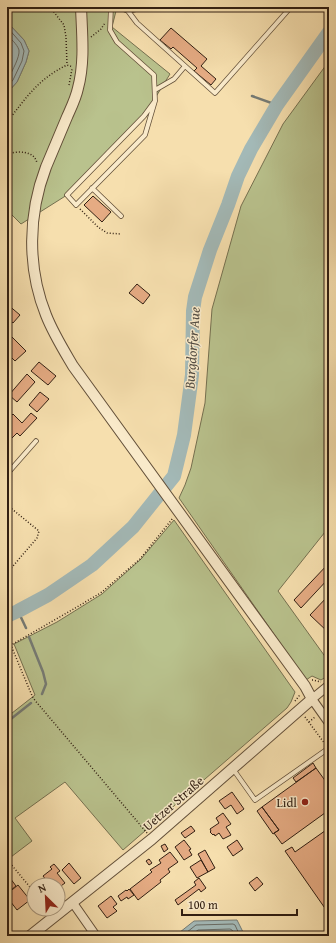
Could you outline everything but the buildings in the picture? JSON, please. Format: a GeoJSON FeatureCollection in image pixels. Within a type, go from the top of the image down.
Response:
{"type":"FeatureCollection","features":[{"type":"Feature","properties":{"kind":"street"},"geometry":{"type":"LineString","coordinates":[[81,7],[83,39],[78,88],[38,192],[33,224],[32,250],[39,296],[46,316],[73,366],[305,686],[312,699],[329,723]]}},
{"type":"Feature","properties":{"kind":"street","name":"Uetzer Straße"},"geometry":{"type":"LineString","coordinates":[[30,936],[152,839],[329,685]]}},
{"type":"Feature","properties":{"kind":"street"},"geometry":{"type":"LineString","coordinates":[[72,903],[96,936]]}},
{"type":"Feature","properties":{"kind":"lane"},"geometry":{"type":"LineString","coordinates":[[110,7],[110,30],[117,42],[154,75],[155,100],[145,135],[76,205],[67,196],[144,116],[155,100]]}},
{"type":"Feature","properties":{"kind":"lane"},"geometry":{"type":"LineString","coordinates":[[118,7],[128,11],[146,7]]}},
{"type":"Feature","properties":{"kind":"lane"},"geometry":{"type":"LineString","coordinates":[[128,11],[136,23],[215,93],[291,7]]}},
{"type":"Feature","properties":{"kind":"lane"},"geometry":{"type":"LineString","coordinates":[[155,90],[174,79],[185,66]]}},
{"type":"Feature","properties":{"kind":"lane"},"geometry":{"type":"LineString","coordinates":[[92,188],[121,216]]}},
{"type":"Feature","properties":{"kind":"lane"},"geometry":{"type":"LineString","coordinates":[[7,474],[36,441]]}},
{"type":"Feature","properties":{"kind":"lane"},"geometry":{"type":"LineString","coordinates":[[232,769],[255,800],[329,748]]}},
{"type":"Feature","properties":{"kind":"path"},"geometry":{"type":"LineString","coordinates":[[50,7],[64,25],[67,65]]}},
{"type":"Feature","properties":{"kind":"path"},"geometry":{"type":"LineString","coordinates":[[91,38],[110,18]]}},
{"type":"Feature","properties":{"kind":"path"},"geometry":{"type":"LineString","coordinates":[[7,122],[32,91],[50,74],[67,65]]}},
{"type":"Feature","properties":{"kind":"path"},"geometry":{"type":"LineString","coordinates":[[67,65],[72,67],[68,91]]}},
{"type":"Feature","properties":{"kind":"path"},"geometry":{"type":"LineString","coordinates":[[7,154],[13,152],[29,153],[36,159],[38,168],[41,161]]}},
{"type":"Feature","properties":{"kind":"path"},"geometry":{"type":"LineString","coordinates":[[76,205],[102,230],[107,233],[121,234]]}},
{"type":"Feature","properties":{"kind":"path"},"geometry":{"type":"LineString","coordinates":[[7,505],[38,531],[37,538],[7,574]]}},
{"type":"Feature","properties":{"kind":"path"},"geometry":{"type":"LineString","coordinates":[[7,646],[102,592],[140,558],[174,517]]}},
{"type":"Feature","properties":{"kind":"path"},"geometry":{"type":"LineString","coordinates":[[7,636],[33,698],[152,839]]}},
{"type":"Feature","properties":{"kind":"path"},"geometry":{"type":"LineString","coordinates":[[329,700],[329,706]]}},
{"type":"Feature","properties":{"kind":"path"},"geometry":{"type":"LineString","coordinates":[[299,710],[329,748]]}},
{"type":"Feature","properties":{"kind":"path"},"geometry":{"type":"LineString","coordinates":[[10,863],[26,882]]}},
{"type":"Feature","properties":{"kind":"green space"},"geometry":{"type":"Polygon","coordinates":[[[7,7],[117,7],[112,27],[170,74],[144,116],[67,195],[21,224],[7,210],[7,93],[17,82],[29,51],[24,40],[7,22],[7,7]]]}},
{"type":"Feature","properties":{"kind":"green space"},"geometry":{"type":"Polygon","coordinates":[[[329,61],[329,527],[278,591],[329,662],[329,675],[321,680],[312,676],[306,680],[179,498],[191,468],[205,403],[212,309],[241,206],[283,124],[329,61]]]}},
{"type":"Feature","properties":{"kind":"green space"},"geometry":{"type":"Polygon","coordinates":[[[174,520],[295,692],[291,702],[287,708],[123,850],[65,782],[15,818],[32,841],[7,860],[7,717],[35,695],[14,644],[57,622],[102,594],[141,559],[174,520]]]}},
{"type":"Feature","properties":{"kind":"water"},"geometry":{"type":"Polygon","coordinates":[[[7,22],[24,40],[29,51],[17,82],[7,93],[7,22]]]}},
{"type":"Feature","properties":{"kind":"water"},"geometry":{"type":"Polygon","coordinates":[[[237,920],[245,936],[175,936],[194,921],[237,920]]]}},
{"type":"Feature","properties":{"kind":"waterway","name":"Burgdorfer Aue"},"geometry":{"type":"LineString","coordinates":[[7,616],[48,595],[92,565],[133,527],[174,476],[184,435],[192,375],[193,311],[195,297],[210,250],[238,176],[251,149],[277,105],[329,32]]}},
{"type":"Feature","properties":{"kind":"waterway"},"geometry":{"type":"LineString","coordinates":[[252,96],[277,105]]}},
{"type":"Feature","properties":{"kind":"waterway"},"geometry":{"type":"LineString","coordinates":[[18,611],[26,628]]}},
{"type":"Feature","properties":{"kind":"waterway"},"geometry":{"type":"LineString","coordinates":[[29,637],[43,672],[46,684],[42,694]]}},
{"type":"Feature","properties":{"kind":"waterway"},"geometry":{"type":"LineString","coordinates":[[7,722],[31,703]]}},
{"type":"Feature","properties":{"kind":"place","name":"Lidl"},"geometry":{"type":"Point","coordinates":[305,802]}}]}
